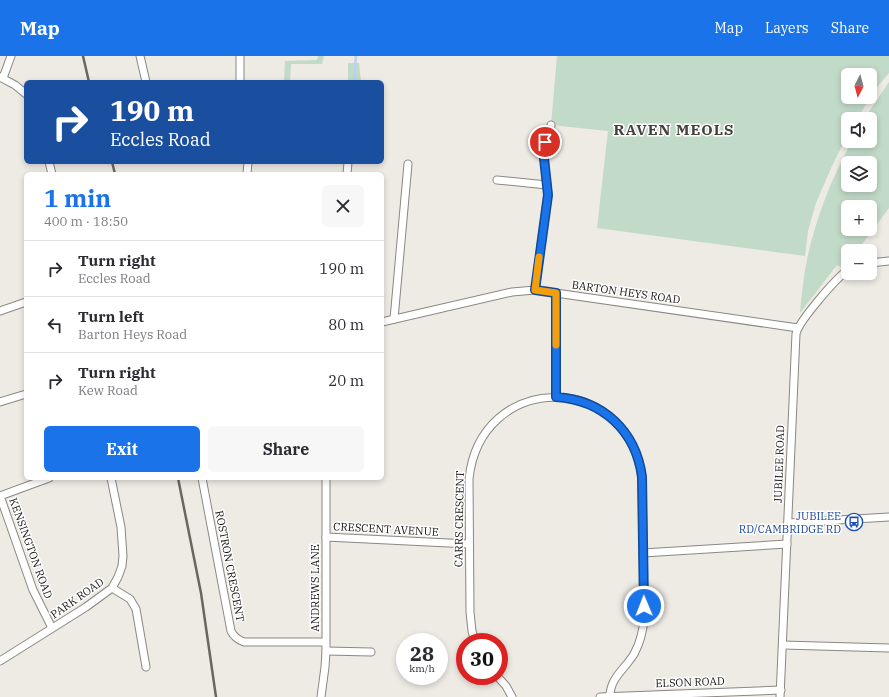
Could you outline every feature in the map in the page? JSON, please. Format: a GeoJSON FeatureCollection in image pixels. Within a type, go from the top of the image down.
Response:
{"type":"FeatureCollection","features":[{"type":"Feature","properties":{"kind":"street"},"geometry":{"type":"LineString","coordinates":[[11,56],[2,78],[15,85],[24,92]]}},
{"type":"Feature","properties":{"kind":"street"},"geometry":{"type":"LineString","coordinates":[[140,56],[146,80]]}},
{"type":"Feature","properties":{"kind":"street"},"geometry":{"type":"LineString","coordinates":[[240,56],[240,80]]}},
{"type":"Feature","properties":{"kind":"street"},"geometry":{"type":"LineString","coordinates":[[535,290],[548,195],[543,149],[550,134],[551,125]]}},
{"type":"Feature","properties":{"kind":"street"},"geometry":{"type":"LineString","coordinates":[[394,320],[408,164]]}},
{"type":"Feature","properties":{"kind":"street"},"geometry":{"type":"LineString","coordinates":[[497,180],[547,185]]}},
{"type":"Feature","properties":{"kind":"street"},"geometry":{"type":"LineString","coordinates":[[877,262],[889,261]]}},
{"type":"Feature","properties":{"kind":"street"},"geometry":{"type":"LineString","coordinates":[[798,328],[841,275]]}},
{"type":"Feature","properties":{"kind":"street","name":"BARTON HEYS ROAD"},"geometry":{"type":"LineString","coordinates":[[384,322],[512,292],[535,290],[798,328]]}},
{"type":"Feature","properties":{"kind":"street"},"geometry":{"type":"LineString","coordinates":[[556,293],[556,397]]}},
{"type":"Feature","properties":{"kind":"street"},"geometry":{"type":"LineString","coordinates":[[0,311],[24,303]]}},
{"type":"Feature","properties":{"kind":"street","name":"JUBILEE ROAD"},"geometry":{"type":"LineString","coordinates":[[780,694],[795,344],[798,328]]}},
{"type":"Feature","properties":{"kind":"street"},"geometry":{"type":"LineString","coordinates":[[0,402],[24,395]]}},
{"type":"Feature","properties":{"kind":"street","name":"CARRS CRESCENT"},"geometry":{"type":"LineString","coordinates":[[473,633],[470,612],[469,472],[473,458],[482,438],[496,421],[514,408],[534,400],[556,397],[578,400],[599,409],[617,423],[631,441],[637,455],[642,477],[643,631],[640,643],[634,655],[611,684],[610,696]]}},
{"type":"Feature","properties":{"kind":"street"},"geometry":{"type":"LineString","coordinates":[[0,496],[44,480]]}},
{"type":"Feature","properties":{"kind":"street","name":"PARK ROAD"},"geometry":{"type":"LineString","coordinates":[[0,661],[86,607],[112,588],[122,566],[123,556],[121,527],[111,480]]}},
{"type":"Feature","properties":{"kind":"street","name":"ROSTRON CRESCENT"},"geometry":{"type":"LineString","coordinates":[[202,480],[233,635],[240,641],[244,642],[325,642]]}},
{"type":"Feature","properties":{"kind":"street","name":"ANDREWS LANE"},"geometry":{"type":"LineString","coordinates":[[321,697],[326,651],[326,480]]}},
{"type":"Feature","properties":{"kind":"street","name":"KENSINGTON ROAD"},"geometry":{"type":"LineString","coordinates":[[0,496],[32,590],[52,628]]}},
{"type":"Feature","properties":{"kind":"street"},"geometry":{"type":"LineString","coordinates":[[788,522],[889,517]]}},
{"type":"Feature","properties":{"kind":"street","name":"CRESCENT AVENUE"},"geometry":{"type":"LineString","coordinates":[[326,537],[469,544]]}},
{"type":"Feature","properties":{"kind":"street"},"geometry":{"type":"LineString","coordinates":[[643,553],[787,544]]}},
{"type":"Feature","properties":{"kind":"street"},"geometry":{"type":"LineString","coordinates":[[112,588],[130,599],[136,609],[146,667]]}},
{"type":"Feature","properties":{"kind":"street"},"geometry":{"type":"LineString","coordinates":[[783,645],[889,648]]}},
{"type":"Feature","properties":{"kind":"street"},"geometry":{"type":"LineString","coordinates":[[326,651],[371,652]]}},
{"type":"Feature","properties":{"kind":"street"},"geometry":{"type":"LineString","coordinates":[[505,685],[512,697]]}},
{"type":"Feature","properties":{"kind":"street","name":"ELSON ROAD"},"geometry":{"type":"LineString","coordinates":[[600,697],[780,694]]}},
{"type":"Feature","properties":{"kind":"green space"},"geometry":{"type":"Polygon","coordinates":[[[318,56],[324,56],[322,64],[291,64],[290,80],[284,80],[285,61],[317,60],[318,56]]]}},
{"type":"Feature","properties":{"kind":"green space"},"geometry":{"type":"Polygon","coordinates":[[[557,56],[889,56],[889,73],[877,88],[877,68],[841,68],[841,104],[867,104],[861,112],[841,112],[841,148],[816,203],[808,231],[805,256],[597,228],[608,131],[551,125],[557,56]]]}},
{"type":"Feature","properties":{"kind":"green space"},"geometry":{"type":"Polygon","coordinates":[[[348,63],[359,63],[361,80],[348,80],[348,63]]]}},
{"type":"Feature","properties":{"kind":"green space"},"geometry":{"type":"Polygon","coordinates":[[[889,82],[889,208],[877,224],[877,200],[841,200],[841,236],[868,236],[862,244],[841,244],[841,267],[837,265],[800,313],[808,253],[823,204],[841,162],[841,192],[877,192],[877,156],[844,156],[848,148],[877,148],[877,112],[869,112],[874,104],[877,104],[877,100],[889,82]]]}},
{"type":"Feature","properties":{"kind":"waterway"},"geometry":{"type":"LineString","coordinates":[[354,80],[356,56]]}},
{"type":"Feature","properties":{"kind":"railway"},"geometry":{"type":"LineString","coordinates":[[83,56],[89,80]]}},
{"type":"Feature","properties":{"kind":"railway"},"geometry":{"type":"LineString","coordinates":[[112,164],[114,172]]}},
{"type":"Feature","properties":{"kind":"railway"},"geometry":{"type":"LineString","coordinates":[[178,480],[201,593],[216,697]]}},
{"type":"Feature","properties":{"kind":"slow traffic"},"geometry":{"type":"LineString","coordinates":[[539,257],[535,290],[556,293],[556,345]]}},
{"type":"Feature","properties":{"kind":"place","name":"JUBILEE RD/CAMBRIDGE RD"},"geometry":{"type":"Point","coordinates":[854,522]}},
{"type":"Feature","properties":{"kind":"district","name":"RAVEN MEOLS"},"geometry":{"type":"Point","coordinates":[674,130]}},
{"type":"Feature","properties":{"kind":"route"},"geometry":{"type":"LineString","coordinates":[[545,142],[543,149],[548,195],[535,290],[556,293],[556,397],[585,402],[612,418],[631,441],[640,462],[642,477],[644,606]]}}]}
